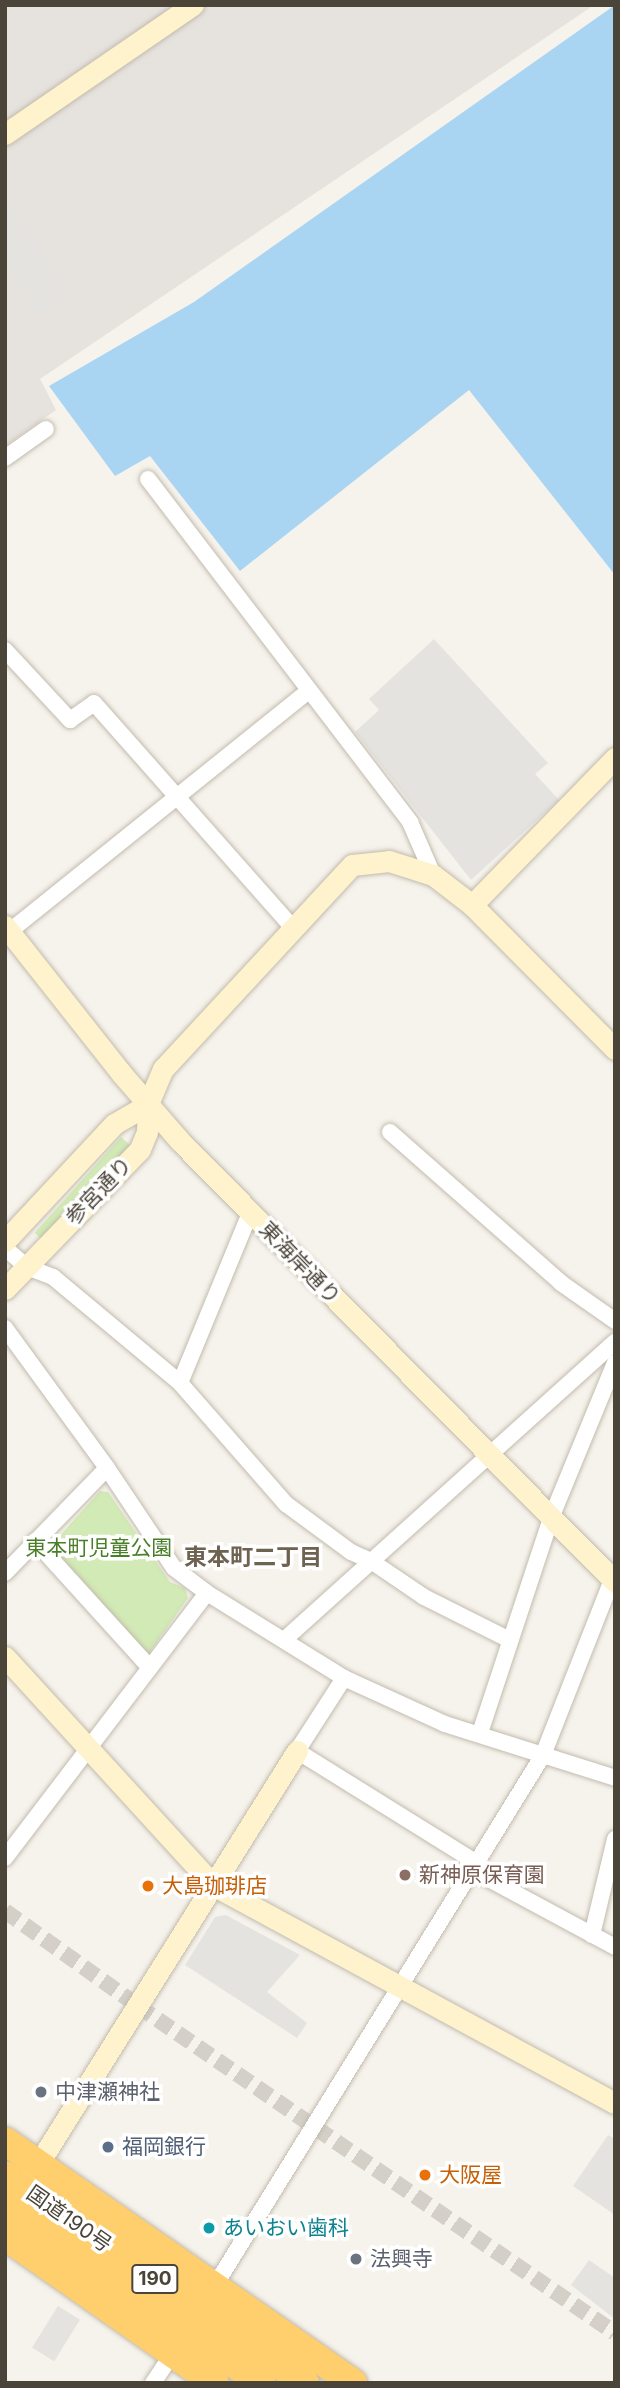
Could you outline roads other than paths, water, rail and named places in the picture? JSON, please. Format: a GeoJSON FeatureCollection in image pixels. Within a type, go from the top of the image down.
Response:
{"type":"FeatureCollection","features":[{"type":"Feature","properties":{"kind":"highway"},"geometry":{"type":"LineString","coordinates":[[5,2141],[38,2164],[193,2320],[353,2383]]}},
{"type":"Feature","properties":{"kind":"highway","name":"国道190号"},"geometry":{"type":"LineString","coordinates":[[9,2205],[193,2320],[305,2383]]}},
{"type":"Feature","properties":{"kind":"highway"},"geometry":{"type":"LineString","coordinates":[[193,2320],[215,2383]]}},
{"type":"Feature","properties":{"kind":"highway","name":"国道190号"},"geometry":{"type":"LineString","coordinates":[[193,2320],[262,2383]]}},
{"type":"Feature","properties":{"kind":"street"},"geometry":{"type":"LineString","coordinates":[[5,134],[192,5]]}},
{"type":"Feature","properties":{"kind":"street"},"geometry":{"type":"LineString","coordinates":[[5,458],[46,429]]}},
{"type":"Feature","properties":{"kind":"street"},"geometry":{"type":"LineString","coordinates":[[148,479],[410,822],[433,875]]}},
{"type":"Feature","properties":{"kind":"street"},"geometry":{"type":"LineString","coordinates":[[5,650],[70,720],[94,703],[174,797],[293,928]]}},
{"type":"Feature","properties":{"kind":"street"},"geometry":{"type":"LineString","coordinates":[[7,931],[308,691]]}},
{"type":"Feature","properties":{"kind":"street"},"geometry":{"type":"LineString","coordinates":[[472,905],[615,758]]}},
{"type":"Feature","properties":{"kind":"street"},"geometry":{"type":"LineString","coordinates":[[148,1104],[163,1069],[352,865],[389,862],[433,875],[472,905],[615,1049]]}},
{"type":"Feature","properties":{"kind":"street","name":"東海岸通り"},"geometry":{"type":"LineString","coordinates":[[7,931],[148,1104],[250,1213],[614,1581]]}},
{"type":"Feature","properties":{"kind":"street","name":"参宮通り"},"geometry":{"type":"LineString","coordinates":[[5,1241],[114,1124],[148,1104]]}},
{"type":"Feature","properties":{"kind":"street","name":"参宮通り"},"geometry":{"type":"LineString","coordinates":[[5,1289],[140,1149],[147,1132],[148,1104]]}},
{"type":"Feature","properties":{"kind":"street"},"geometry":{"type":"LineString","coordinates":[[390,1132],[561,1283],[615,1321]]}},
{"type":"Feature","properties":{"kind":"street"},"geometry":{"type":"LineString","coordinates":[[180,1383],[250,1213]]}},
{"type":"Feature","properties":{"kind":"street"},"geometry":{"type":"LineString","coordinates":[[5,1248],[27,1267],[53,1278],[180,1383],[286,1504],[351,1552],[371,1561],[424,1597],[510,1640]]}},
{"type":"Feature","properties":{"kind":"street"},"geometry":{"type":"LineString","coordinates":[[5,1328],[107,1468],[174,1568],[207,1593],[344,1678],[444,1724],[615,1778]]}},
{"type":"Feature","properties":{"kind":"street"},"geometry":{"type":"LineString","coordinates":[[285,1639],[615,1342]]}},
{"type":"Feature","properties":{"kind":"street"},"geometry":{"type":"LineString","coordinates":[[480,1734],[551,1518],[615,1363]]}},
{"type":"Feature","properties":{"kind":"street"},"geometry":{"type":"LineString","coordinates":[[5,1573],[107,1468]]}},
{"type":"Feature","properties":{"kind":"street"},"geometry":{"type":"LineString","coordinates":[[34,1541],[150,1668]]}},
{"type":"Feature","properties":{"kind":"street"},"geometry":{"type":"LineString","coordinates":[[153,2383],[543,1755],[614,1581]]}},
{"type":"Feature","properties":{"kind":"street"},"geometry":{"type":"LineString","coordinates":[[5,1858],[207,1593]]}},
{"type":"Feature","properties":{"kind":"street"},"geometry":{"type":"LineString","coordinates":[[5,1657],[213,1885],[615,2103]]}},
{"type":"Feature","properties":{"kind":"street"},"geometry":{"type":"LineString","coordinates":[[9,2205],[38,2164],[344,1678]]}},
{"type":"Feature","properties":{"kind":"street"},"geometry":{"type":"LineString","coordinates":[[297,1751],[474,1866],[615,1947]]}},
{"type":"Feature","properties":{"kind":"street"},"geometry":{"type":"LineString","coordinates":[[592,1935],[612,1861],[615,1839]]}},
{"type":"Feature","properties":{"kind":"water"},"geometry":{"type":"Polygon","coordinates":[[[615,5],[615,575],[469,390],[240,571],[150,456],[115,476],[49,386],[194,302],[615,5]]]}},
{"type":"Feature","properties":{"kind":"tunnel"},"geometry":{"type":"LineString","coordinates":[[5,1911],[138,2006],[615,2333]]}},
{"type":"Feature","properties":{"kind":"place","name":"新神原保育園"},"geometry":{"type":"Point","coordinates":[405,1875]}},
{"type":"Feature","properties":{"kind":"place","name":"大島珈琲店"},"geometry":{"type":"Point","coordinates":[148,1886]}},
{"type":"Feature","properties":{"kind":"place","name":"中津瀬神社"},"geometry":{"type":"Point","coordinates":[41,2092]}},
{"type":"Feature","properties":{"kind":"place","name":"福岡銀行"},"geometry":{"type":"Point","coordinates":[108,2147]}},
{"type":"Feature","properties":{"kind":"place","name":"大阪屋"},"geometry":{"type":"Point","coordinates":[425,2175]}},
{"type":"Feature","properties":{"kind":"place","name":"あいおい歯科"},"geometry":{"type":"Point","coordinates":[209,2228]}},
{"type":"Feature","properties":{"kind":"place","name":"法興寺"},"geometry":{"type":"Point","coordinates":[356,2259]}},
{"type":"Feature","properties":{"kind":"district","name":"東本町二丁目"},"geometry":{"type":"Point","coordinates":[253,1557]}},
{"type":"Feature","properties":{"kind":"park label","name":"東本町児童公園"},"geometry":{"type":"Point","coordinates":[99,1548]}}]}
